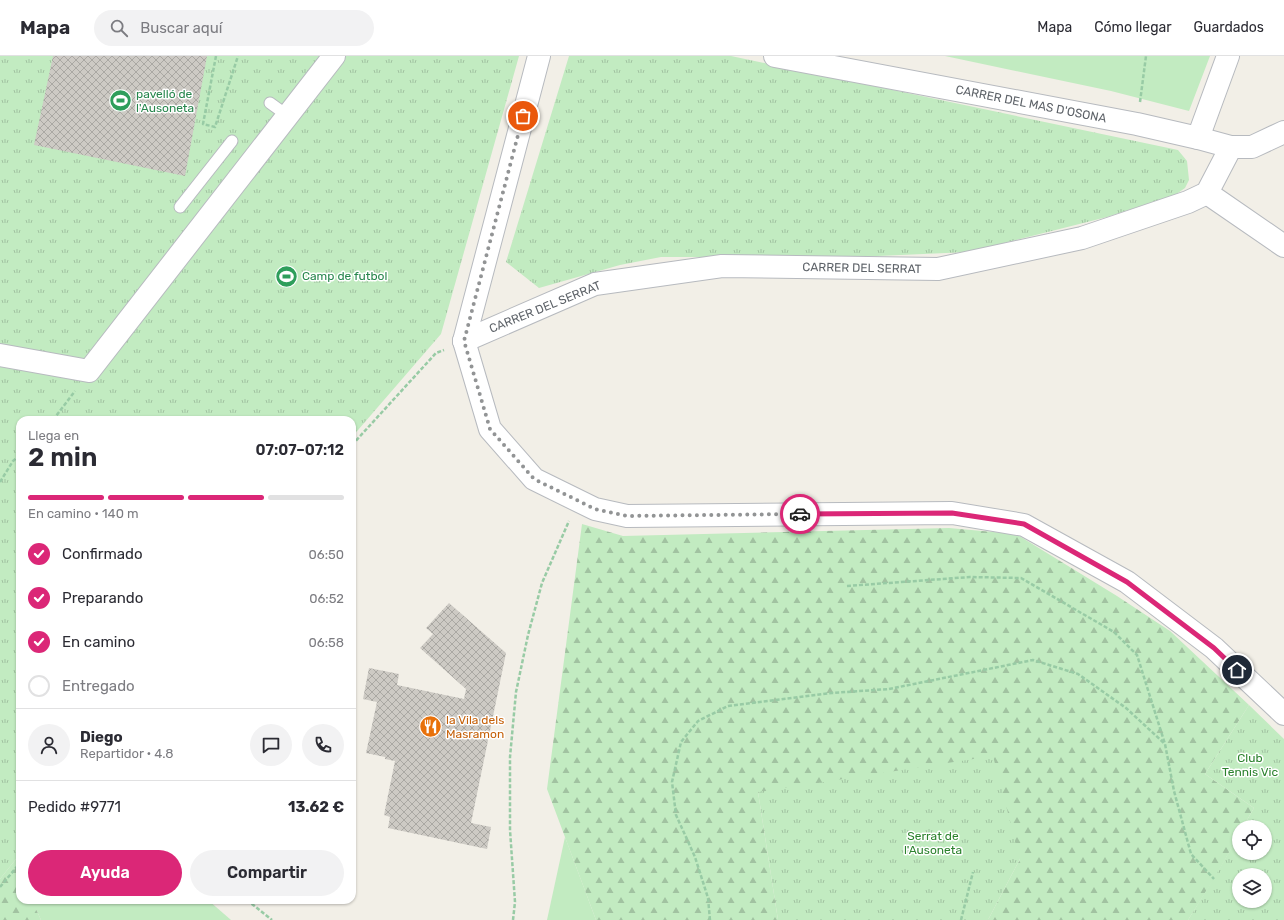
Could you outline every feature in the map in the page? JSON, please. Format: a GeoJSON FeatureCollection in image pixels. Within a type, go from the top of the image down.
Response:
{"type":"FeatureCollection","features":[{"type":"Feature","properties":{"kind":"street"},"geometry":{"type":"LineString","coordinates":[[0,355],[89,371],[334,56]]}},
{"type":"Feature","properties":{"kind":"street"},"geometry":{"type":"LineString","coordinates":[[539,56],[464,341],[490,429],[534,479],[595,509],[627,516],[952,513],[1024,524],[1127,582],[1214,648],[1284,714]]}},
{"type":"Feature","properties":{"kind":"street","name":"CARRER DEL MAS D'OSONA"},"geometry":{"type":"LineString","coordinates":[[775,56],[1137,124],[1231,147],[1252,147],[1284,132]]}},
{"type":"Feature","properties":{"kind":"street"},"geometry":{"type":"LineString","coordinates":[[1198,138],[1228,56]]}},
{"type":"Feature","properties":{"kind":"street"},"geometry":{"type":"LineString","coordinates":[[1231,147],[1207,193],[1284,246]]}},
{"type":"Feature","properties":{"kind":"street","name":"CARRER DEL SERRAT"},"geometry":{"type":"LineString","coordinates":[[464,341],[595,284],[722,266],[938,269],[1082,238],[1188,202],[1207,193]]}},
{"type":"Feature","properties":{"kind":"lane"},"geometry":{"type":"LineString","coordinates":[[270,103],[288,116]]}},
{"type":"Feature","properties":{"kind":"lane"},"geometry":{"type":"LineString","coordinates":[[180,207],[232,141]]}},
{"type":"Feature","properties":{"kind":"path"},"geometry":{"type":"LineString","coordinates":[[216,56],[203,124],[215,127],[238,56]]}},
{"type":"Feature","properties":{"kind":"path"},"geometry":{"type":"LineString","coordinates":[[1137,124],[1146,56]]}},
{"type":"Feature","properties":{"kind":"path"},"geometry":{"type":"LineString","coordinates":[[356,441],[436,353],[464,341]]}},
{"type":"Feature","properties":{"kind":"path"},"geometry":{"type":"LineString","coordinates":[[56,416],[89,371]]}},
{"type":"Feature","properties":{"kind":"path"},"geometry":{"type":"LineString","coordinates":[[0,482],[16,458]]}},
{"type":"Feature","properties":{"kind":"path"},"geometry":{"type":"LineString","coordinates":[[513,920],[515,902],[510,830],[510,757],[516,692],[528,635],[542,583],[579,501]]}},
{"type":"Feature","properties":{"kind":"path"},"geometry":{"type":"LineString","coordinates":[[846,586],[970,577],[1021,578],[1114,632],[1137,655],[1166,744],[1174,791],[1191,854],[1214,878]]}},
{"type":"Feature","properties":{"kind":"path"},"geometry":{"type":"LineString","coordinates":[[710,920],[708,898],[695,857],[676,815],[672,782],[681,742],[698,720],[728,706],[832,693],[889,690],[1033,660],[1078,674],[1126,708],[1166,744]]}},
{"type":"Feature","properties":{"kind":"path"},"geometry":{"type":"LineString","coordinates":[[0,887],[16,868]]}},
{"type":"Feature","properties":{"kind":"path"},"geometry":{"type":"LineString","coordinates":[[961,920],[973,872]]}},
{"type":"Feature","properties":{"kind":"path"},"geometry":{"type":"LineString","coordinates":[[252,904],[272,920]]}},
{"type":"Feature","properties":{"kind":"green space"},"geometry":{"type":"Polygon","coordinates":[[[0,56],[519,56],[441,334],[356,432],[356,416],[16,416],[16,859],[0,879],[0,56]]]}},
{"type":"Feature","properties":{"kind":"green space"},"geometry":{"type":"Polygon","coordinates":[[[569,56],[731,56],[1178,150],[1187,161],[1189,180],[1185,188],[1175,195],[1107,217],[969,252],[855,257],[661,257],[620,265],[539,288],[506,262],[569,56]]]}},
{"type":"Feature","properties":{"kind":"green space"},"geometry":{"type":"Polygon","coordinates":[[[945,56],[1210,56],[1189,111],[1111,91],[945,56]]]}},
{"type":"Feature","properties":{"kind":"green space"},"geometry":{"type":"Polygon","coordinates":[[[582,524],[623,536],[949,528],[1016,534],[1117,596],[1170,631],[1249,705],[1205,774],[1254,808],[1247,820],[1232,820],[1232,847],[1188,920],[988,920],[1020,859],[758,792],[778,920],[596,920],[547,789],[582,524]]]}},
{"type":"Feature","properties":{"kind":"green space","name":"Club Tennis Vic"},"geometry":{"type":"Polygon","coordinates":[[[1249,705],[1284,739],[1284,920],[1188,920],[1232,847],[1232,860],[1272,860],[1272,820],[1247,820],[1254,808],[1205,774],[1249,705]]]}},
{"type":"Feature","properties":{"kind":"green space","name":"Serrat de l'Ausoneta"},"geometry":{"type":"Polygon","coordinates":[[[993,756],[1020,859],[988,920],[778,920],[758,792],[993,756]]]}},
{"type":"Feature","properties":{"kind":"green space"},"geometry":{"type":"Polygon","coordinates":[[[565,837],[596,920],[547,920],[565,837]]]}},
{"type":"Feature","properties":{"kind":"green space"},"geometry":{"type":"Polygon","coordinates":[[[16,859],[16,904],[36,904],[36,909],[41,920],[0,920],[0,879],[16,859]]]}},
{"type":"Feature","properties":{"kind":"green space"},"geometry":{"type":"Polygon","coordinates":[[[36,904],[213,904],[231,920],[41,920],[36,909],[36,904]]]}},
{"type":"Feature","properties":{"kind":"building","name":"pavelló de l'Ausoneta"},"geometry":{"type":"Polygon","coordinates":[[[53,56],[207,56],[185,176],[34,145],[53,56]]]}},
{"type":"Feature","properties":{"kind":"building","name":"la Vila dels Masramon"},"geometry":{"type":"Polygon","coordinates":[[[449,603],[506,653],[471,823],[491,827],[487,849],[388,828],[390,817],[384,815],[395,761],[366,753],[377,702],[363,699],[369,668],[399,674],[397,685],[464,699],[466,689],[420,648],[433,634],[426,628],[449,603]]]}},
{"type":"Feature","properties":{"kind":"way so far"},"geometry":{"type":"LineString","coordinates":[[523,116],[464,341],[490,429],[534,479],[595,509],[627,516],[800,514]]}},
{"type":"Feature","properties":{"kind":"place","name":"pavelló de l'Ausoneta"},"geometry":{"type":"Point","coordinates":[121,101]}},
{"type":"Feature","properties":{"kind":"place","name":"Camp de futbol"},"geometry":{"type":"Point","coordinates":[287,276]}},
{"type":"Feature","properties":{"kind":"place","name":"la Vila dels Masramon"},"geometry":{"type":"Point","coordinates":[431,727]}},
{"type":"Feature","properties":{"kind":"route"},"geometry":{"type":"LineString","coordinates":[[800,514],[952,513],[1024,524],[1127,582],[1214,648],[1237,670]]}}]}
